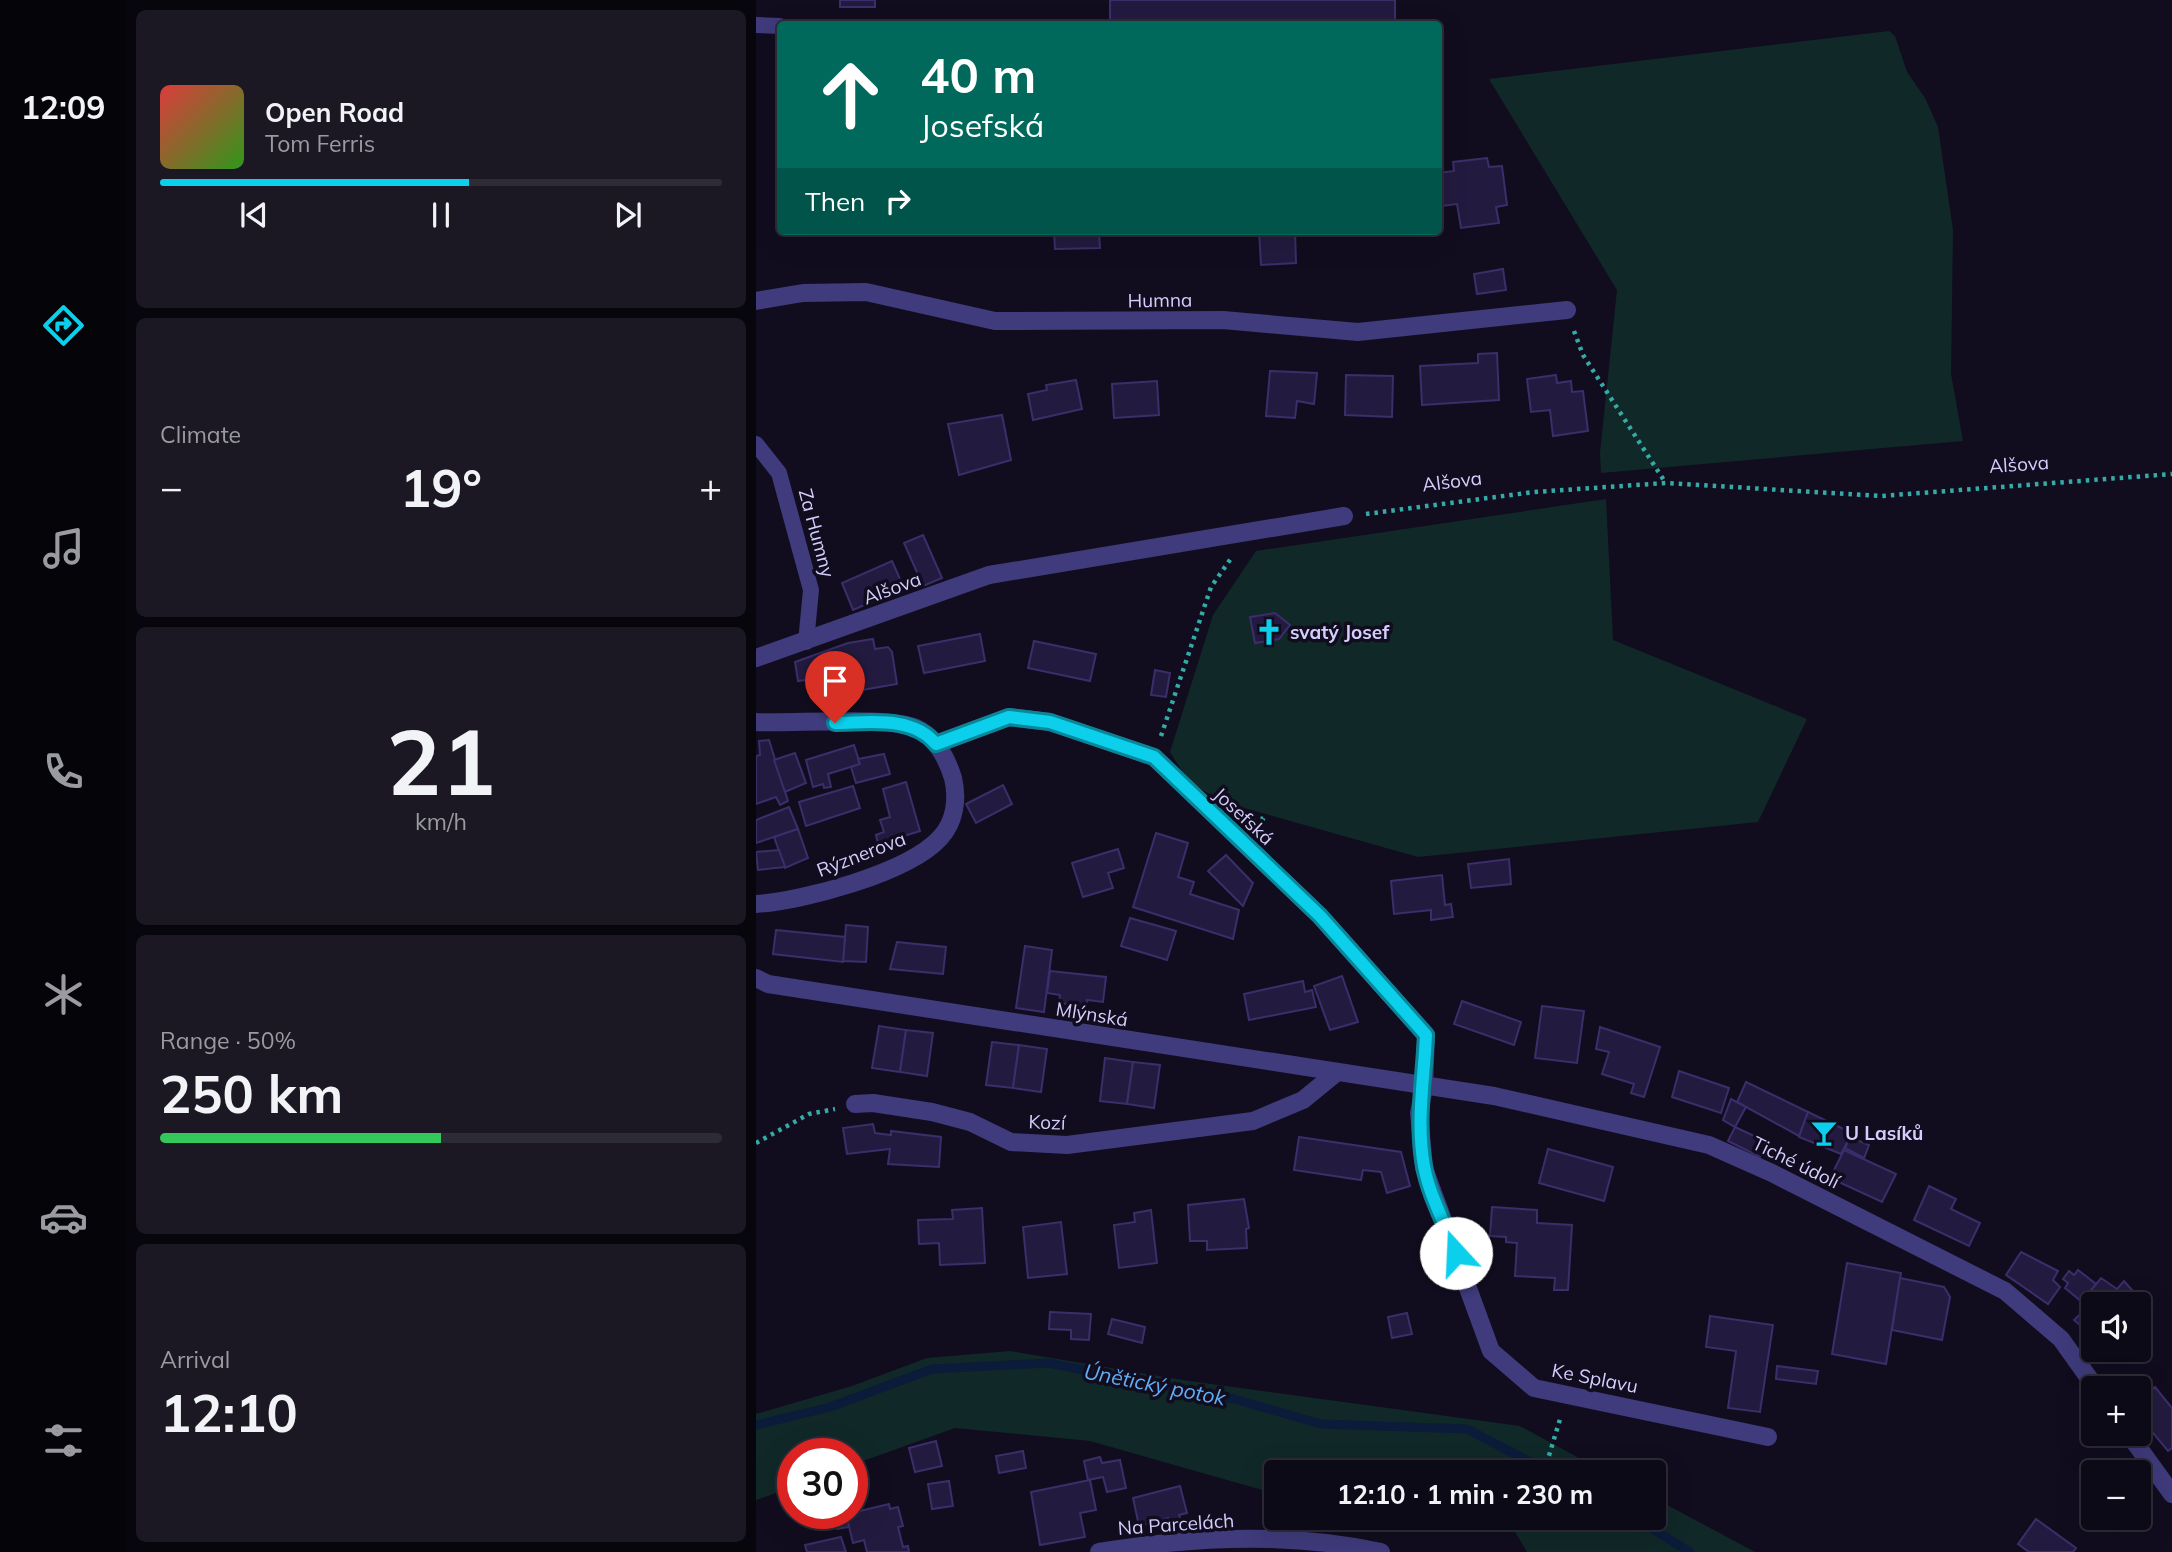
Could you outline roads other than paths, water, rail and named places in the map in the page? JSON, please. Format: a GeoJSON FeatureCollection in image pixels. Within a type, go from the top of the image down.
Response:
{"type":"FeatureCollection","features":[{"type":"Feature","properties":{"kind":"street","name":"Humna"},"geometry":{"type":"LineString","coordinates":[[756,301],[803,293],[866,292],[995,321],[1223,320],[1358,332],[1402,330],[1567,310]]}},
{"type":"Feature","properties":{"kind":"street","name":"Alšova"},"geometry":{"type":"LineString","coordinates":[[756,658],[989,575],[1344,516]]}},
{"type":"Feature","properties":{"kind":"street","name":"Josefská"},"geometry":{"type":"LineString","coordinates":[[936,744],[1009,717],[1050,722],[1154,757],[1320,916],[1426,1035],[1424,1087]]}},
{"type":"Feature","properties":{"kind":"street"},"geometry":{"type":"LineString","coordinates":[[756,723],[906,725],[924,733],[936,744]]}},
{"type":"Feature","properties":{"kind":"street","name":"Rýznerova"},"geometry":{"type":"LineString","coordinates":[[756,904],[800,898],[858,881],[932,846],[951,821],[956,798],[949,767],[936,744]]}},
{"type":"Feature","properties":{"kind":"street","name":"Mlýnská"},"geometry":{"type":"LineString","coordinates":[[756,978],[768,985],[1424,1087]]}},
{"type":"Feature","properties":{"kind":"street","name":"Kozí"},"geometry":{"type":"LineString","coordinates":[[855,1104],[873,1103],[932,1112],[970,1122],[1011,1142],[1067,1145],[1253,1121],[1303,1100],[1336,1073]]}},
{"type":"Feature","properties":{"kind":"street","name":"Tiché údolí"},"geometry":{"type":"LineString","coordinates":[[1424,1087],[1494,1096],[1709,1145],[1772,1172],[2005,1292],[2061,1339],[2087,1376]]}},
{"type":"Feature","properties":{"kind":"street","name":"Ke Splavu"},"geometry":{"type":"LineString","coordinates":[[1424,1087],[1419,1113],[1424,1168],[1491,1351],[1534,1388],[1768,1437]]}},
{"type":"Feature","properties":{"kind":"street"},"geometry":{"type":"LineString","coordinates":[[2137,1446],[2172,1494]]}},
{"type":"Feature","properties":{"kind":"street","name":"Na Parcelách"},"geometry":{"type":"LineString","coordinates":[[1099,1552],[1208,1539],[1341,1543],[1381,1552]]}},
{"type":"Feature","properties":{"kind":"lane"},"geometry":{"type":"LineString","coordinates":[[756,24],[777,26]]}},
{"type":"Feature","properties":{"kind":"lane","name":"Za Humny"},"geometry":{"type":"LineString","coordinates":[[756,444],[779,473],[811,590],[806,642]]}},
{"type":"Feature","properties":{"kind":"waterway","name":"Únětický potok"},"geometry":{"type":"LineString","coordinates":[[756,1425],[830,1407],[932,1369],[1048,1363],[1234,1399],[1321,1424],[1467,1429],[1526,1460]]}},
{"type":"Feature","properties":{"kind":"waterway","name":"Únětický potok"},"geometry":{"type":"LineString","coordinates":[[1654,1530],[1690,1552]]}},
{"type":"Feature","properties":{"kind":"place","name":"svatý Josef"},"geometry":{"type":"Point","coordinates":[1269,632]}},
{"type":"Feature","properties":{"kind":"place","name":"U Lasíků"},"geometry":{"type":"Point","coordinates":[1824,1133]}}]}
